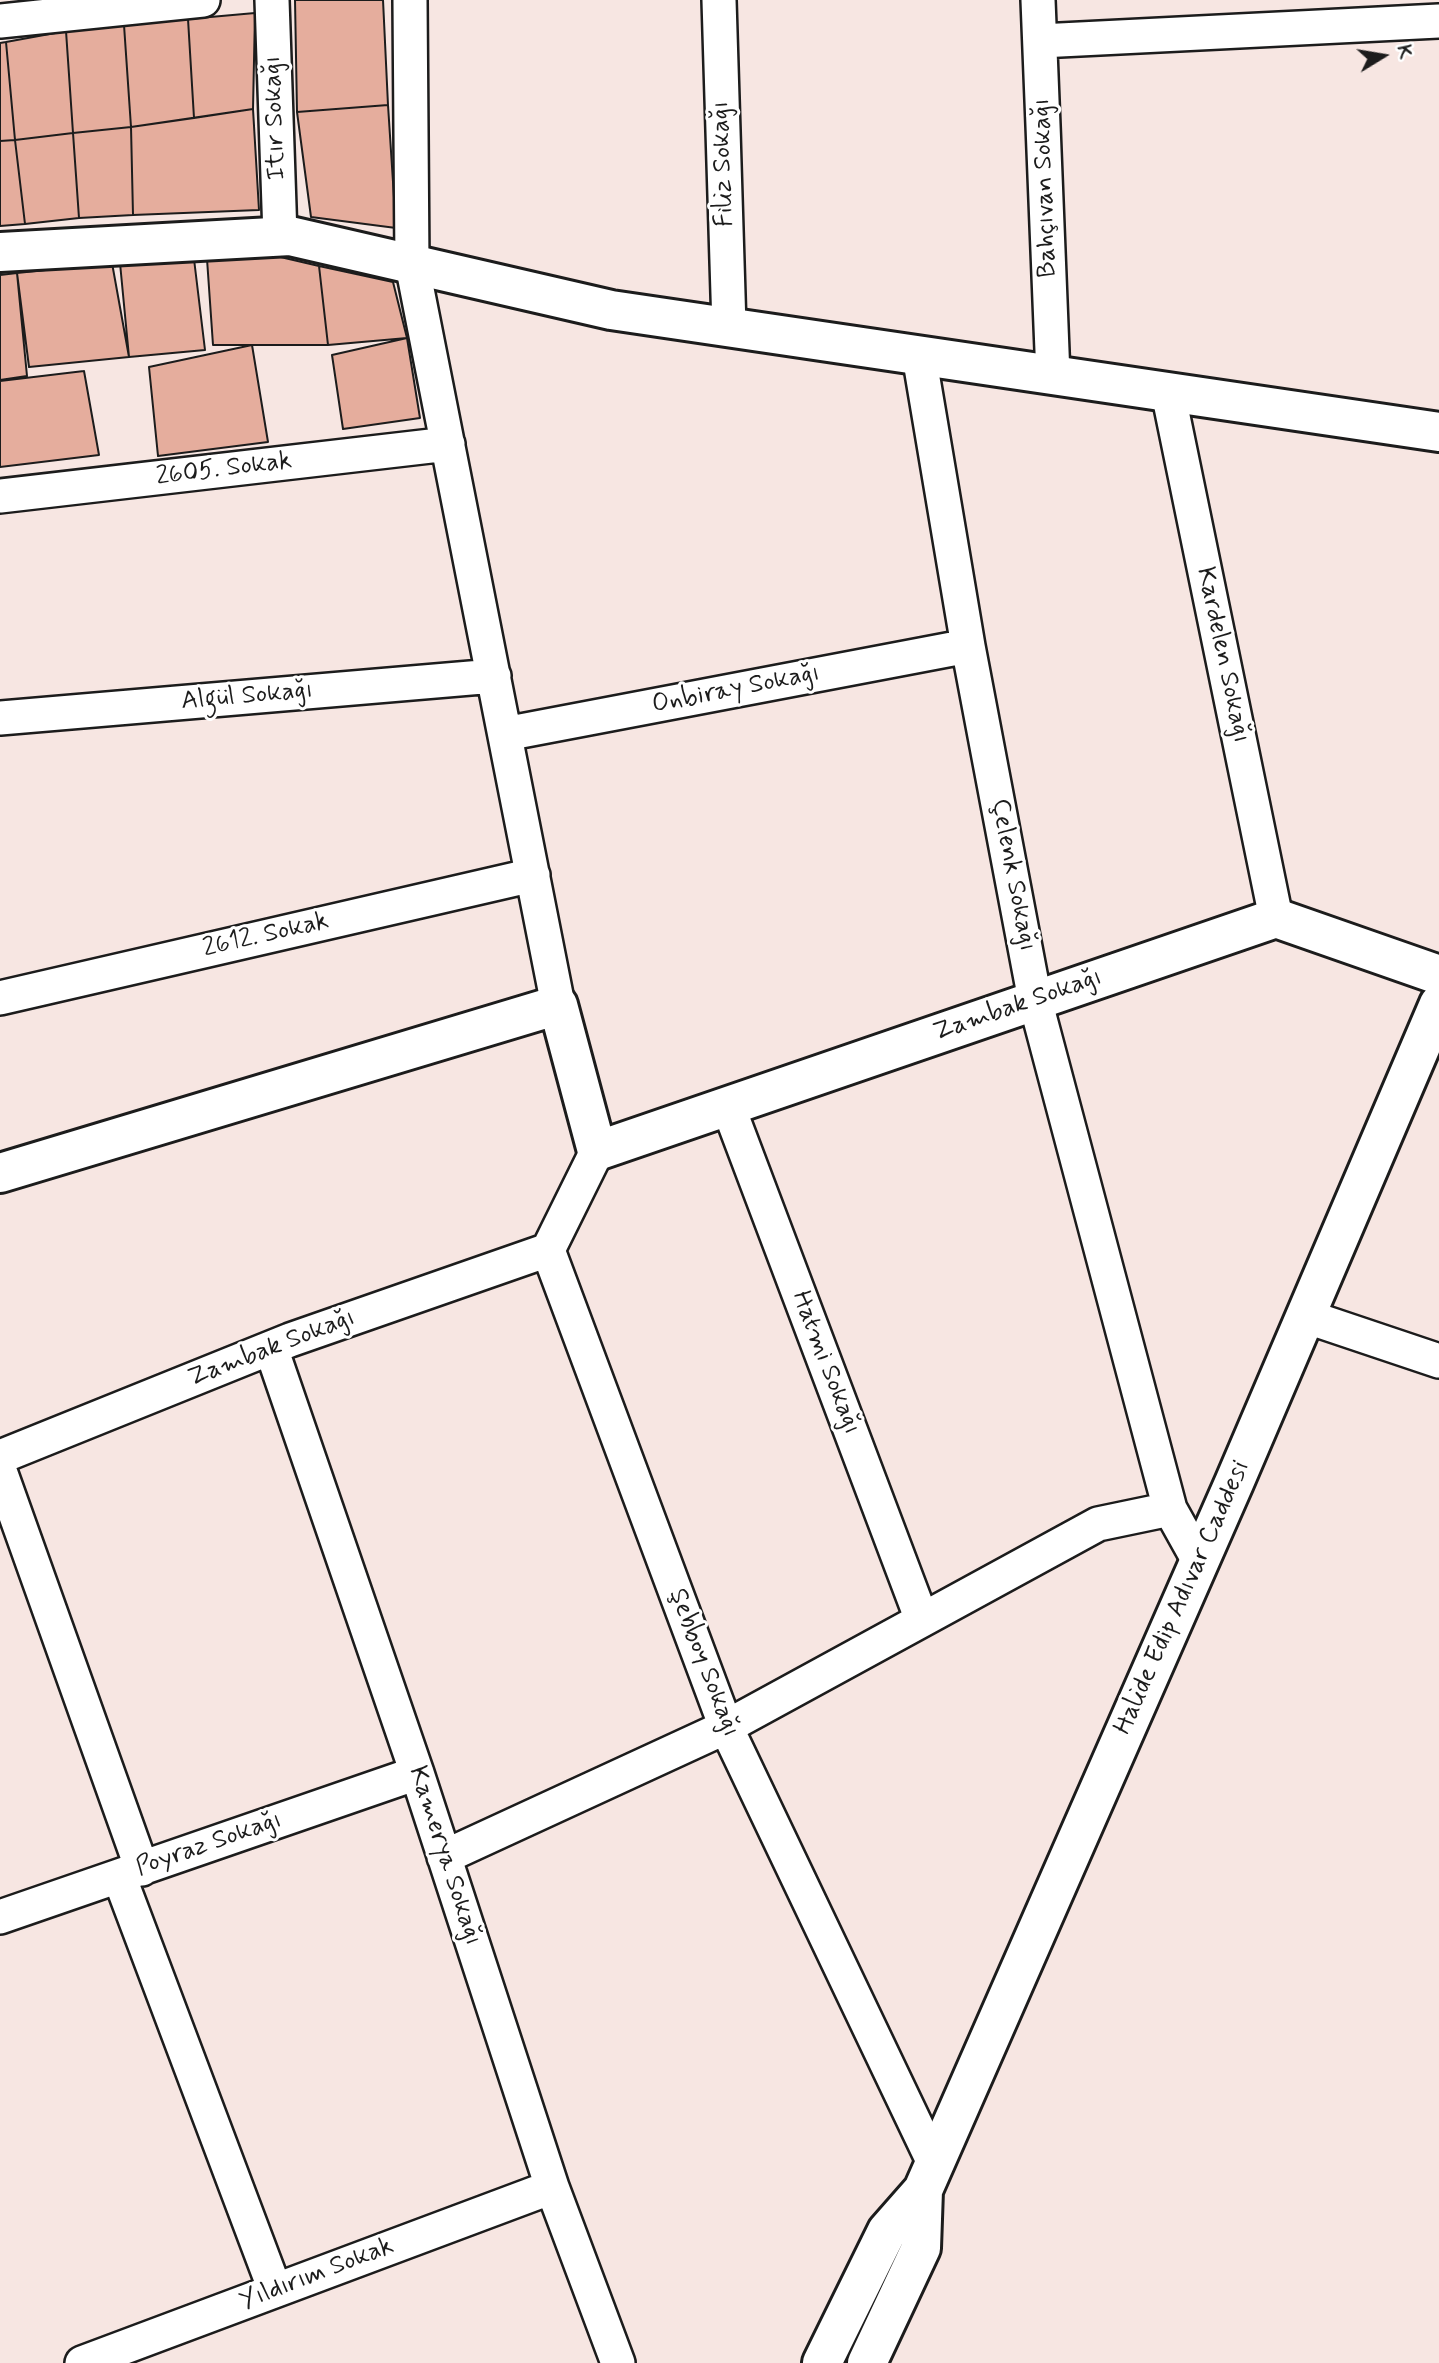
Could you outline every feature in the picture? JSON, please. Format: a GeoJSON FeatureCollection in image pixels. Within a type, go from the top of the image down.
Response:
{"type":"FeatureCollection","features":[{"type":"Feature","properties":{"kind":"street"},"geometry":{"type":"LineString","coordinates":[[0,21],[203,0]]}},
{"type":"Feature","properties":{"kind":"street","name":"Itır Sokağı"},"geometry":{"type":"LineString","coordinates":[[272,0],[280,236]]}},
{"type":"Feature","properties":{"kind":"street"},"geometry":{"type":"LineString","coordinates":[[410,0],[412,264],[558,1005],[597,1151],[548,1250]]}},
{"type":"Feature","properties":{"kind":"street","name":"Filiz Sokağı"},"geometry":{"type":"LineString","coordinates":[[719,0],[729,327]]}},
{"type":"Feature","properties":{"kind":"street","name":"Bahçıvan Sokağı"},"geometry":{"type":"LineString","coordinates":[[1038,0],[1054,376]]}},
{"type":"Feature","properties":{"kind":"street"},"geometry":{"type":"LineString","coordinates":[[1040,41],[1310,14],[1439,21]]}},
{"type":"Feature","properties":{"kind":"street"},"geometry":{"type":"LineString","coordinates":[[0,252],[290,236],[611,310],[1439,432]]}},
{"type":"Feature","properties":{"kind":"street","name":"Çelenk Sokağı"},"geometry":{"type":"LineString","coordinates":[[919,355],[968,646],[1035,1000],[1170,1509],[1199,1561]]}},
{"type":"Feature","properties":{"kind":"street","name":"Kardelen Sokağı"},"geometry":{"type":"LineString","coordinates":[[1168,392],[1276,918]]}},
{"type":"Feature","properties":{"kind":"street","name":"2605. Sokak"},"geometry":{"type":"LineString","coordinates":[[0,496],[448,444]]}},
{"type":"Feature","properties":{"kind":"street","name":"Onbiray Sokağı"},"geometry":{"type":"LineString","coordinates":[[505,734],[968,646]]}},
{"type":"Feature","properties":{"kind":"street","name":"Algül Sokağı"},"geometry":{"type":"LineString","coordinates":[[0,718],[494,676]]}},
{"type":"Feature","properties":{"kind":"street","name":"2612. Sokak"},"geometry":{"type":"LineString","coordinates":[[0,998],[533,875]]}},
{"type":"Feature","properties":{"kind":"street"},"geometry":{"type":"LineString","coordinates":[[1276,918],[1439,975]]}},
{"type":"Feature","properties":{"kind":"street","name":"Zambak Sokağı"},"geometry":{"type":"LineString","coordinates":[[597,1151],[1276,918]]}},
{"type":"Feature","properties":{"kind":"street","name":"Halide Edip Adıvar Caddesi"},"geometry":{"type":"LineString","coordinates":[[822,2363],[887,2231],[929,2177],[1439,1004]]}},
{"type":"Feature","properties":{"kind":"street"},"geometry":{"type":"LineString","coordinates":[[0,1173],[558,1005]]}},
{"type":"Feature","properties":{"kind":"street","name":"Hatmi Sokağı"},"geometry":{"type":"LineString","coordinates":[[728,1106],[922,1620]]}},
{"type":"Feature","properties":{"kind":"street","name":"Zambak Sokağı"},"geometry":{"type":"LineString","coordinates":[[0,1457],[271,1348],[548,1250]]}},
{"type":"Feature","properties":{"kind":"street","name":"Şebboy Sokağı"},"geometry":{"type":"LineString","coordinates":[[548,1250],[726,1727],[929,2177]]}},
{"type":"Feature","properties":{"kind":"street"},"geometry":{"type":"LineString","coordinates":[[1305,1316],[1439,1361]]}},
{"type":"Feature","properties":{"kind":"street","name":"Kamerya Sokağı"},"geometry":{"type":"LineString","coordinates":[[271,1348],[418,1773],[552,2187],[618,2363]]}},
{"type":"Feature","properties":{"kind":"street"},"geometry":{"type":"LineString","coordinates":[[0,1471],[130,1872],[275,2291]]}},
{"type":"Feature","properties":{"kind":"street"},"geometry":{"type":"LineString","coordinates":[[444,1857],[726,1727],[1098,1524],[1170,1509]]}},
{"type":"Feature","properties":{"kind":"street","name":"Poyraz Sokağı"},"geometry":{"type":"LineString","coordinates":[[0,1917],[418,1773]]}},
{"type":"Feature","properties":{"kind":"street","name":"Halide Edip Adıvar Caddesi"},"geometry":{"type":"LineString","coordinates":[[867,2363],[921,2248],[929,2177]]}},
{"type":"Feature","properties":{"kind":"street","name":"Yıldırım Sokak"},"geometry":{"type":"LineString","coordinates":[[82,2363],[552,2187]]}},
{"type":"Feature","properties":{"kind":"building"},"geometry":{"type":"Polygon","coordinates":[[[295,0],[383,0],[388,105],[297,112],[295,0]]]}},
{"type":"Feature","properties":{"kind":"building"},"geometry":{"type":"Polygon","coordinates":[[[255,13],[253,109],[194,118],[188,19],[255,13]]]}},
{"type":"Feature","properties":{"kind":"building"},"geometry":{"type":"Polygon","coordinates":[[[188,19],[194,118],[131,127],[124,25],[188,19]]]}},
{"type":"Feature","properties":{"kind":"building"},"geometry":{"type":"Polygon","coordinates":[[[124,25],[131,127],[73,133],[66,31],[124,25]]]}},
{"type":"Feature","properties":{"kind":"building"},"geometry":{"type":"Polygon","coordinates":[[[66,31],[73,133],[15,140],[6,42],[66,31]]]}},
{"type":"Feature","properties":{"kind":"building"},"geometry":{"type":"Polygon","coordinates":[[[6,42],[15,140],[0,141],[0,43],[6,42]]]}},
{"type":"Feature","properties":{"kind":"building"},"geometry":{"type":"Polygon","coordinates":[[[388,105],[396,228],[311,217],[297,112],[388,105]]]}},
{"type":"Feature","properties":{"kind":"building"},"geometry":{"type":"Polygon","coordinates":[[[253,109],[259,210],[133,215],[131,127],[253,109]]]}},
{"type":"Feature","properties":{"kind":"building"},"geometry":{"type":"Polygon","coordinates":[[[131,127],[133,215],[79,218],[73,133],[131,127]]]}},
{"type":"Feature","properties":{"kind":"building"},"geometry":{"type":"Polygon","coordinates":[[[73,133],[79,218],[25,224],[15,140],[73,133]]]}},
{"type":"Feature","properties":{"kind":"building"},"geometry":{"type":"Polygon","coordinates":[[[15,140],[25,224],[0,226],[0,141],[15,140]]]}},
{"type":"Feature","properties":{"kind":"building"},"geometry":{"type":"Polygon","coordinates":[[[259,252],[319,266],[328,345],[213,345],[207,259],[259,252]]]}},
{"type":"Feature","properties":{"kind":"building"},"geometry":{"type":"Polygon","coordinates":[[[194,259],[205,350],[129,357],[120,263],[194,259]]]}},
{"type":"Feature","properties":{"kind":"building"},"geometry":{"type":"Polygon","coordinates":[[[112,263],[129,357],[29,367],[17,273],[112,263]]]}},
{"type":"Feature","properties":{"kind":"building"},"geometry":{"type":"Polygon","coordinates":[[[319,266],[393,282],[407,338],[328,345],[319,266]]]}},
{"type":"Feature","properties":{"kind":"building"},"geometry":{"type":"Polygon","coordinates":[[[17,273],[27,376],[0,380],[0,275],[17,273]]]}},
{"type":"Feature","properties":{"kind":"building"},"geometry":{"type":"Polygon","coordinates":[[[407,338],[420,418],[343,429],[332,355],[407,338]]]}},
{"type":"Feature","properties":{"kind":"building"},"geometry":{"type":"Polygon","coordinates":[[[252,345],[268,442],[158,456],[149,367],[252,345]]]}},
{"type":"Feature","properties":{"kind":"building"},"geometry":{"type":"Polygon","coordinates":[[[84,371],[99,455],[0,467],[0,381],[84,371]]]}}]}
